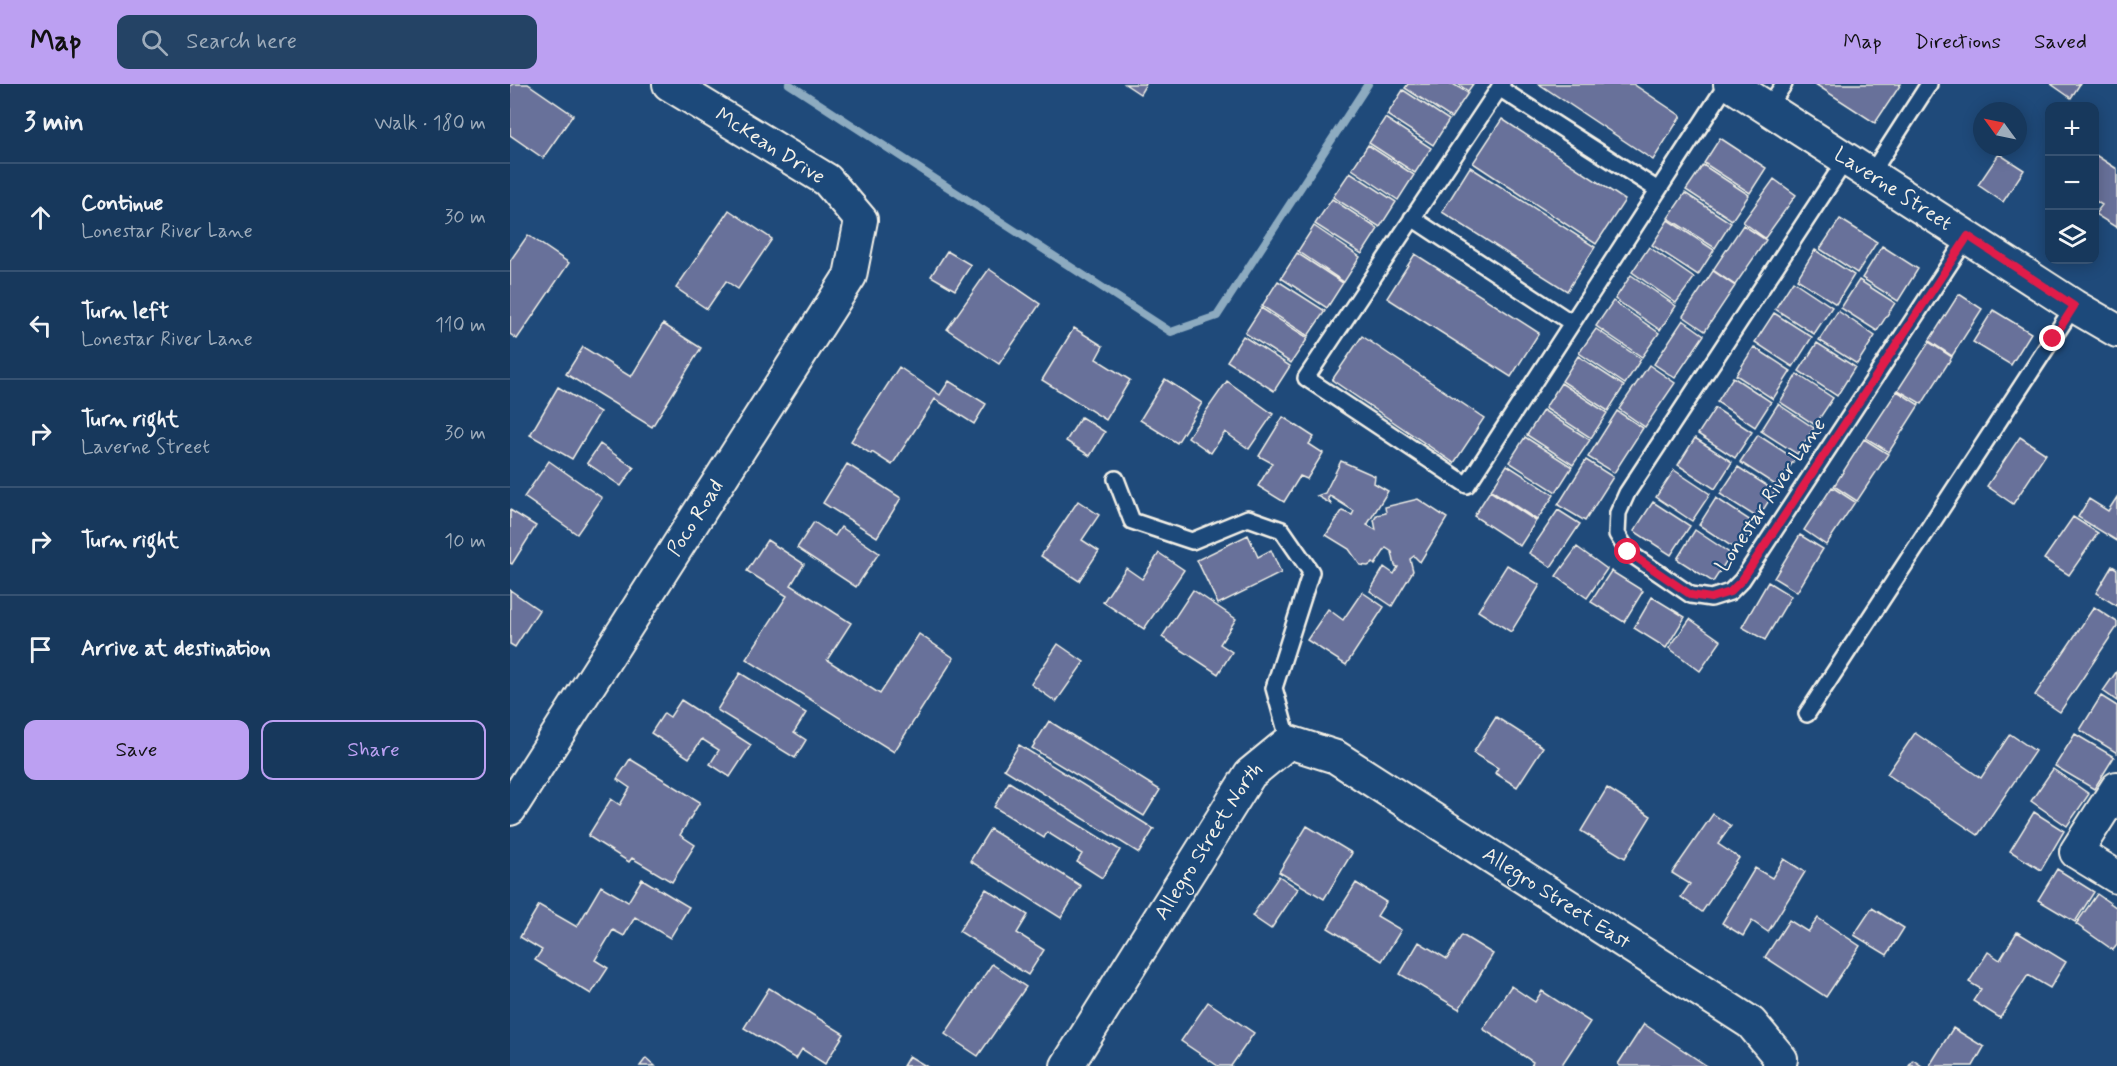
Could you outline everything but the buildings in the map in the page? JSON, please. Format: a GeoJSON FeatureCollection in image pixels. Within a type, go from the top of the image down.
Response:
{"type":"FeatureCollection","features":[{"type":"Feature","properties":{"kind":"street","name":"McKean Drive"},"geometry":{"type":"LineString","coordinates":[[669,84],[826,180],[861,220]]}},
{"type":"Feature","properties":{"kind":"street","name":"Laverne Street"},"geometry":{"type":"LineString","coordinates":[[1728,84],[1776,96],[1859,166],[2074,306],[2117,331]]}},
{"type":"Feature","properties":{"kind":"street","name":"Poco Road"},"geometry":{"type":"LineString","coordinates":[[510,809],[850,276],[861,220]]}},
{"type":"Feature","properties":{"kind":"street","name":"Allegro Street East"},"geometry":{"type":"LineString","coordinates":[[1289,742],[1336,757],[1751,1023],[1781,1059],[1779,1066]]}},
{"type":"Feature","properties":{"kind":"street","name":"Allegro Street North"},"geometry":{"type":"LineString","coordinates":[[1067,1066],[1250,774],[1289,742]]}},
{"type":"Feature","properties":{"kind":"street"},"geometry":{"type":"LineString","coordinates":[[2117,788],[2076,852],[2117,877]]}},
{"type":"Feature","properties":{"kind":"lane"},"geometry":{"type":"LineString","coordinates":[[1658,190],[1500,86],[1306,378],[1467,485],[1728,84]]}},
{"type":"Feature","properties":{"kind":"lane","name":"Lonestar River Lane"},"geometry":{"type":"LineString","coordinates":[[1929,84],[1859,166],[1627,493],[1618,513],[1617,534],[1628,552],[1691,595],[1711,598],[1730,592],[1742,580],[1968,236]]}},
{"type":"Feature","properties":{"kind":"lane"},"geometry":{"type":"LineString","coordinates":[[1412,218],[1572,323]]}},
{"type":"Feature","properties":{"kind":"lane"},"geometry":{"type":"LineString","coordinates":[[1807,714],[2074,306]]}},
{"type":"Feature","properties":{"kind":"lane"},"geometry":{"type":"LineString","coordinates":[[1116,479],[1132,521],[1192,541],[1248,519],[1282,530],[1311,572],[1274,688],[1289,742]]}},
{"type":"Feature","properties":{"kind":"waterway"},"geometry":{"type":"LineString","coordinates":[[789,84],[1171,332],[1217,316],[1368,84]]}},
{"type":"Feature","properties":{"kind":"route"},"geometry":{"type":"LineString","coordinates":[[1628,552],[1691,595],[1711,598],[1730,592],[1742,580],[1968,236],[2074,306],[2053,339]]}}]}
